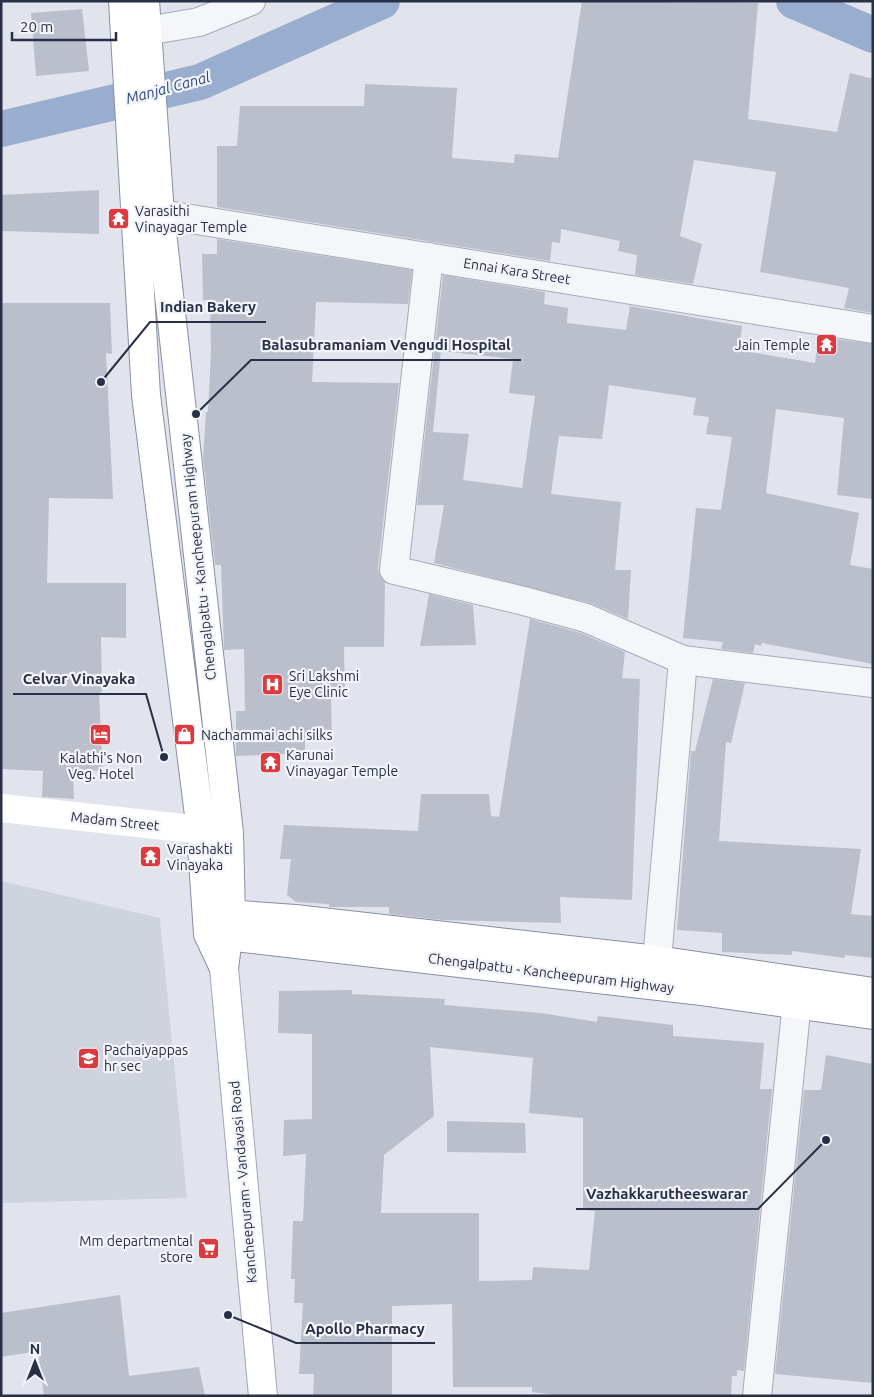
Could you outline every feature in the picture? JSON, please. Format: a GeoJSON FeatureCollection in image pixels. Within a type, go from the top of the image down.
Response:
{"type":"FeatureCollection","features":[{"type":"Feature","properties":{"kind":"main road"},"geometry":{"type":"LineString","coordinates":[[123,1],[141,39]]}},
{"type":"Feature","properties":{"kind":"main road","name":"Chengalpattu - Kancheepuram Highway"},"geometry":{"type":"LineString","coordinates":[[146,1],[141,39],[142,107],[160,214],[229,834],[218,924],[224,968]]}},
{"type":"Feature","properties":{"kind":"main road"},"geometry":{"type":"LineString","coordinates":[[142,107],[146,395],[201,831],[218,924],[295,919],[657,960],[798,993],[873,992]]}},
{"type":"Feature","properties":{"kind":"main road","name":"Madam Street"},"geometry":{"type":"LineString","coordinates":[[1,808],[229,834]]}},
{"type":"Feature","properties":{"kind":"main road","name":"Chengalpattu - Kancheepuram Highway"},"geometry":{"type":"LineString","coordinates":[[218,924],[692,990],[798,993],[873,1015]]}},
{"type":"Feature","properties":{"kind":"main road","name":"Kancheepuram - Vandavasi Road"},"geometry":{"type":"LineString","coordinates":[[224,968],[263,1396]]}},
{"type":"Feature","properties":{"kind":"street"},"geometry":{"type":"LineString","coordinates":[[141,39],[199,22],[252,1]]}},
{"type":"Feature","properties":{"kind":"street","name":"Ennai Kara Street"},"geometry":{"type":"LineString","coordinates":[[160,214],[873,329]]}},
{"type":"Feature","properties":{"kind":"street"},"geometry":{"type":"LineString","coordinates":[[429,257],[394,570],[586,618],[683,660],[873,683]]}},
{"type":"Feature","properties":{"kind":"street"},"geometry":{"type":"LineString","coordinates":[[657,960],[683,660]]}},
{"type":"Feature","properties":{"kind":"street"},"geometry":{"type":"LineString","coordinates":[[757,1396],[798,993]]}},
{"type":"Feature","properties":{"kind":"shaded area","name":"Pachaiyappas hr sec"},"geometry":{"type":"Polygon","coordinates":[[[1,881],[160,918],[187,1198],[1,1203],[1,881]]]}},
{"type":"Feature","properties":{"kind":"building"},"geometry":{"type":"Polygon","coordinates":[[[582,1],[758,3],[748,119],[837,132],[850,73],[873,79],[873,313],[844,308],[849,288],[760,272],[776,172],[694,160],[680,236],[702,244],[693,284],[635,275],[637,255],[618,251],[620,241],[561,229],[560,243],[552,242],[550,261],[217,207],[217,146],[237,146],[240,106],[364,106],[365,84],[457,88],[452,158],[514,163],[515,154],[558,158],[582,1]]]}},
{"type":"Feature","properties":{"kind":"building"},"geometry":{"type":"Polygon","coordinates":[[[82,9],[89,71],[36,76],[31,13],[82,9]]]}},
{"type":"Feature","properties":{"kind":"building"},"geometry":{"type":"Polygon","coordinates":[[[99,190],[99,234],[1,231],[1,195],[99,190]]]}},
{"type":"Feature","properties":{"kind":"building"},"geometry":{"type":"Polygon","coordinates":[[[217,239],[412,270],[408,304],[316,302],[312,382],[399,383],[378,568],[380,576],[385,582],[384,647],[344,647],[345,698],[331,698],[332,737],[305,737],[305,753],[236,756],[236,711],[245,711],[244,649],[224,650],[221,565],[215,565],[203,458],[206,412],[208,412],[211,351],[210,300],[203,300],[202,254],[217,254],[217,239]]]}},
{"type":"Feature","properties":{"kind":"building"},"geometry":{"type":"Polygon","coordinates":[[[443,275],[545,292],[544,304],[568,308],[567,323],[626,330],[630,306],[742,326],[739,350],[815,363],[817,345],[833,347],[835,339],[873,344],[873,499],[837,495],[844,418],[776,409],[766,493],[859,513],[850,565],[873,569],[873,664],[762,643],[761,646],[755,644],[753,653],[721,649],[723,642],[683,638],[696,508],[721,510],[732,437],[706,434],[709,417],[693,415],[696,398],[609,385],[602,439],[559,436],[551,494],[621,502],[615,570],[631,570],[628,619],[590,603],[434,563],[444,505],[417,505],[443,275]],[[441,351],[433,432],[469,434],[463,480],[522,488],[535,396],[509,393],[513,359],[441,351]]]}},
{"type":"Feature","properties":{"kind":"building"},"geometry":{"type":"Polygon","coordinates":[[[1,303],[110,303],[112,354],[106,353],[113,499],[49,498],[47,583],[126,583],[126,638],[101,637],[102,692],[99,692],[103,771],[73,770],[74,799],[42,797],[43,771],[1,769],[1,303]]]}},
{"type":"Feature","properties":{"kind":"building"},"geometry":{"type":"Polygon","coordinates":[[[429,594],[473,605],[476,645],[420,646],[429,594]]]}},
{"type":"Feature","properties":{"kind":"building"},"geometry":{"type":"Polygon","coordinates":[[[530,619],[581,633],[625,652],[622,678],[640,679],[632,900],[560,897],[561,923],[443,920],[389,914],[389,907],[329,907],[329,904],[296,902],[287,895],[291,859],[280,859],[284,825],[418,831],[421,794],[489,794],[491,816],[499,817],[530,619]]]}},
{"type":"Feature","properties":{"kind":"building"},"geometry":{"type":"Polygon","coordinates":[[[713,679],[745,683],[731,743],[726,742],[719,841],[861,849],[851,914],[873,916],[873,958],[845,955],[845,958],[792,951],[792,955],[722,952],[722,933],[677,930],[691,751],[695,751],[713,679]]]}},
{"type":"Feature","properties":{"kind":"building"},"geometry":{"type":"Polygon","coordinates":[[[352,990],[352,994],[445,999],[444,1005],[541,1013],[597,1022],[598,1016],[673,1025],[673,1036],[764,1043],[760,1089],[772,1089],[744,1371],[737,1370],[737,1376],[732,1376],[731,1396],[562,1396],[532,1392],[532,1387],[453,1387],[452,1304],[392,1306],[392,1396],[313,1396],[314,1374],[299,1374],[303,1303],[294,1303],[295,1279],[291,1279],[293,1221],[303,1221],[306,1154],[283,1156],[284,1120],[312,1119],[312,1034],[278,1033],[279,991],[352,990]],[[430,1047],[434,1116],[384,1155],[381,1213],[479,1213],[479,1281],[532,1280],[533,1267],[589,1270],[595,1211],[583,1210],[583,1118],[529,1113],[533,1058],[430,1047]]]}},
{"type":"Feature","properties":{"kind":"building"},"geometry":{"type":"Polygon","coordinates":[[[826,1055],[873,1064],[873,1383],[775,1374],[804,1090],[821,1090],[826,1055]]]}},
{"type":"Feature","properties":{"kind":"building"},"geometry":{"type":"Polygon","coordinates":[[[447,1121],[525,1123],[526,1153],[447,1152],[447,1121]]]}},
{"type":"Feature","properties":{"kind":"building"},"geometry":{"type":"Polygon","coordinates":[[[120,1295],[129,1376],[199,1367],[205,1396],[44,1396],[38,1351],[1,1357],[1,1313],[120,1295]]]}},
{"type":"Feature","properties":{"kind":"waterway","name":"Manjal Canal"},"geometry":{"type":"LineString","coordinates":[[1,129],[200,82],[382,1]]}},
{"type":"Feature","properties":{"kind":"waterway","name":"Manjal Canal"},"geometry":{"type":"LineString","coordinates":[[794,1],[873,35]]}},
{"type":"Feature","properties":{"kind":"place","name":"Varasithi Vinayagar Temple"},"geometry":{"type":"Point","coordinates":[119,219]}},
{"type":"Feature","properties":{"kind":"place","name":"Jain Temple"},"geometry":{"type":"Point","coordinates":[826,345]}},
{"type":"Feature","properties":{"kind":"place","name":"Indian Bakery"},"geometry":{"type":"Point","coordinates":[101,382]}},
{"type":"Feature","properties":{"kind":"place","name":"Balasubramaniam Vengudi Hospital"},"geometry":{"type":"Point","coordinates":[196,414]}},
{"type":"Feature","properties":{"kind":"place","name":"Sri Lakshmi Eye Clinic"},"geometry":{"type":"Point","coordinates":[273,684]}},
{"type":"Feature","properties":{"kind":"place","name":"Kalathi's Non Veg. Hotel"},"geometry":{"type":"Point","coordinates":[101,735]}},
{"type":"Feature","properties":{"kind":"place","name":"Nachammai achi silks"},"geometry":{"type":"Point","coordinates":[185,735]}},
{"type":"Feature","properties":{"kind":"place","name":"Celvar Vinayaka"},"geometry":{"type":"Point","coordinates":[164,757]}},
{"type":"Feature","properties":{"kind":"place","name":"Karunai Vinayagar Temple"},"geometry":{"type":"Point","coordinates":[270,763]}},
{"type":"Feature","properties":{"kind":"place","name":"Varashakti Vinayaka"},"geometry":{"type":"Point","coordinates":[151,857]}},
{"type":"Feature","properties":{"kind":"place","name":"Pachaiyappas hr sec"},"geometry":{"type":"Point","coordinates":[88,1058]}},
{"type":"Feature","properties":{"kind":"place","name":"Vazhakkarutheeswarar"},"geometry":{"type":"Point","coordinates":[826,1140]}},
{"type":"Feature","properties":{"kind":"place","name":"Mm departmental store"},"geometry":{"type":"Point","coordinates":[209,1249]}},
{"type":"Feature","properties":{"kind":"place","name":"Apollo Pharmacy"},"geometry":{"type":"Point","coordinates":[228,1315]}}]}
